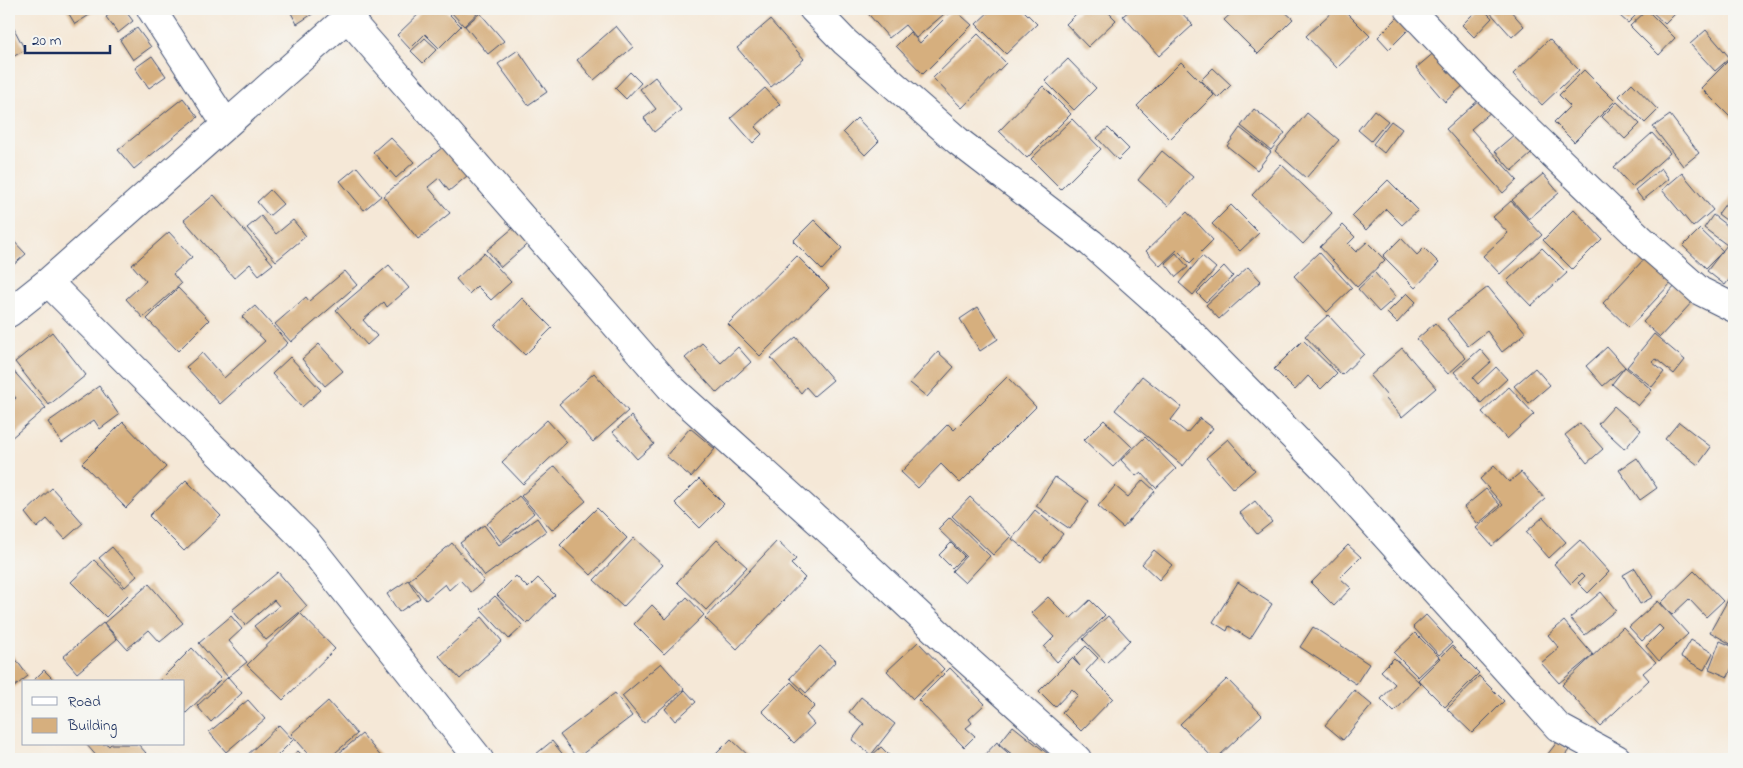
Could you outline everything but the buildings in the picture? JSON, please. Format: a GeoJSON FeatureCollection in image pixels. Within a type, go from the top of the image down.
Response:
{"type":"FeatureCollection","features":[{"type":"Feature","properties":{"kind":"street"},"geometry":{"type":"LineString","coordinates":[[151,9],[226,124]]}},
{"type":"Feature","properties":{"kind":"street"},"geometry":{"type":"LineString","coordinates":[[813,9],[845,42],[958,141],[1091,243],[1180,322],[1328,472],[1558,727],[1617,759]]}},
{"type":"Feature","properties":{"kind":"street"},"geometry":{"type":"LineString","coordinates":[[1409,9],[1480,83],[1641,239],[1700,292],[1734,308]]}},
{"type":"Feature","properties":{"kind":"street"},"geometry":{"type":"LineString","coordinates":[[9,313],[48,282],[352,13],[670,387],[1077,759]]}},
{"type":"Feature","properties":{"kind":"street"},"geometry":{"type":"LineString","coordinates":[[48,282],[305,540],[479,759]]}}]}
